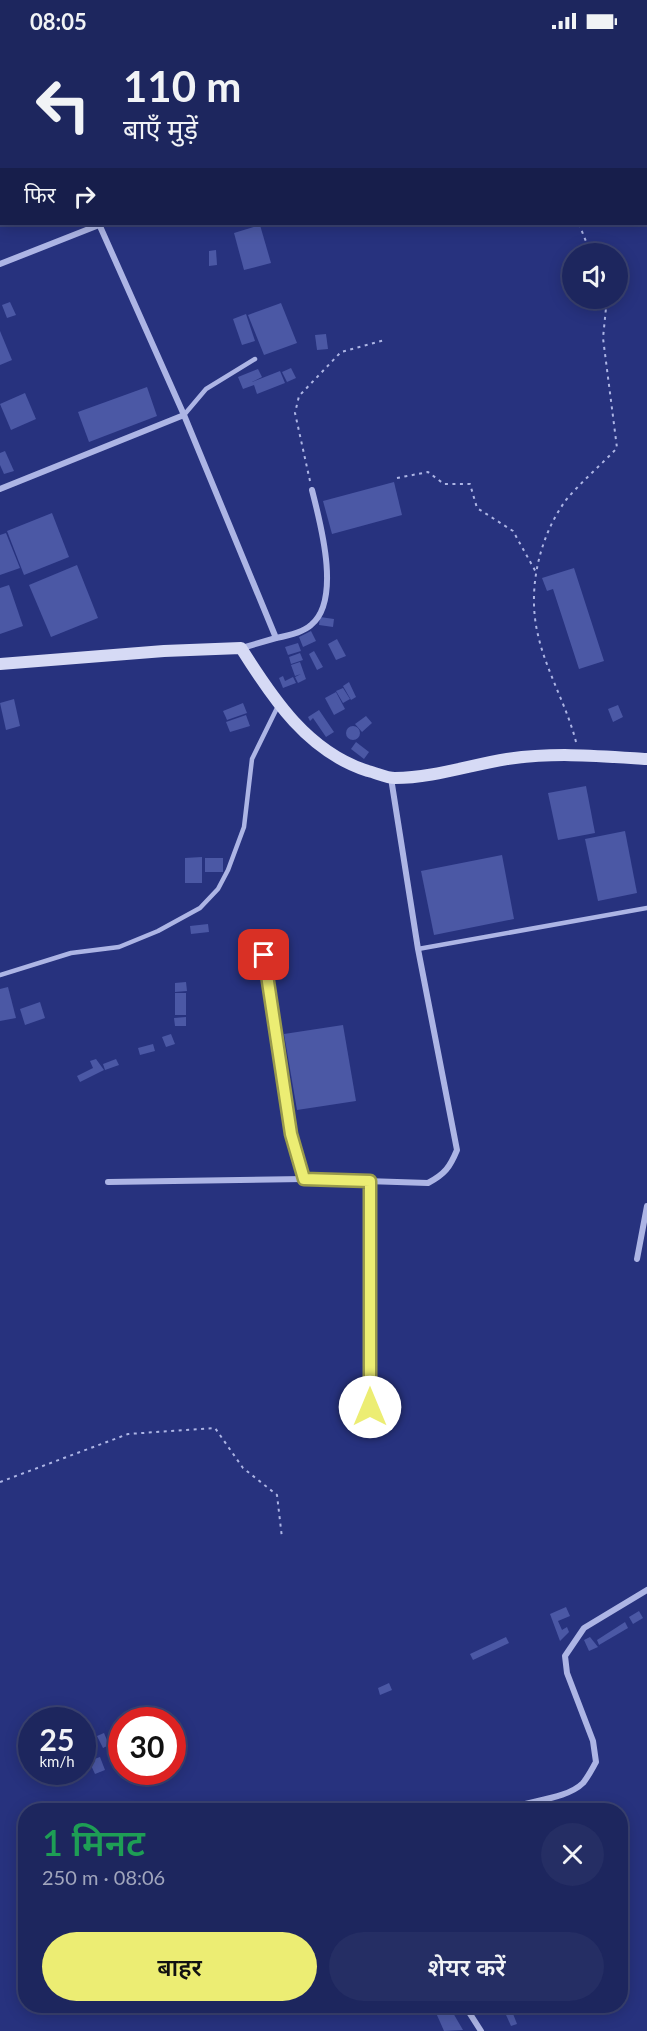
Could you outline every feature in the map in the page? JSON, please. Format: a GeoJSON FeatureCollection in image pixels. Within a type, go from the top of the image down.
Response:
{"type":"FeatureCollection","features":[{"type":"Feature","properties":{"kind":"street"},"geometry":{"type":"LineString","coordinates":[[0,264],[97,225]]}},
{"type":"Feature","properties":{"kind":"street"},"geometry":{"type":"LineString","coordinates":[[99,225],[184,415],[276,638]]}},
{"type":"Feature","properties":{"kind":"street"},"geometry":{"type":"LineString","coordinates":[[0,489],[184,415]]}},
{"type":"Feature","properties":{"kind":"street"},"geometry":{"type":"LineString","coordinates":[[0,664],[164,651],[241,648],[288,636],[311,626],[321,612],[327,553],[312,490]]}},
{"type":"Feature","properties":{"kind":"street"},"geometry":{"type":"LineString","coordinates":[[241,648],[279,704],[308,737],[339,760],[391,778],[414,777],[508,759],[579,754],[647,759]]}},
{"type":"Feature","properties":{"kind":"street"},"geometry":{"type":"LineString","coordinates":[[108,1182],[304,1179],[428,1183],[442,1176],[450,1167],[458,1150],[417,949],[391,778]]}},
{"type":"Feature","properties":{"kind":"street"},"geometry":{"type":"LineString","coordinates":[[264,955],[291,1134],[304,1179]]}},
{"type":"Feature","properties":{"kind":"street"},"geometry":{"type":"LineString","coordinates":[[370,1181],[370,1407]]}},
{"type":"Feature","properties":{"kind":"street"},"geometry":{"type":"LineString","coordinates":[[637,1259],[647,1206]]}},
{"type":"Feature","properties":{"kind":"street"},"geometry":{"type":"LineString","coordinates":[[525,1803],[551,1798],[582,1784],[596,1762],[592,1741],[567,1673],[566,1656],[584,1628],[647,1590]]}},
{"type":"Feature","properties":{"kind":"street"},"geometry":{"type":"LineString","coordinates":[[469,2013],[481,2031]]}},
{"type":"Feature","properties":{"kind":"lane"},"geometry":{"type":"LineString","coordinates":[[184,415],[206,389],[255,359]]}},
{"type":"Feature","properties":{"kind":"lane"},"geometry":{"type":"LineString","coordinates":[[0,975],[71,952],[119,947],[158,931],[200,908],[218,889],[228,870],[244,827],[252,759],[279,704]]}},
{"type":"Feature","properties":{"kind":"lane"},"geometry":{"type":"LineString","coordinates":[[417,949],[647,908]]}},
{"type":"Feature","properties":{"kind":"path"},"geometry":{"type":"LineString","coordinates":[[579,225],[587,243]]}},
{"type":"Feature","properties":{"kind":"path"},"geometry":{"type":"LineString","coordinates":[[579,754],[570,718],[538,635],[534,588],[542,544],[566,501],[617,448],[603,338],[606,309]]}},
{"type":"Feature","properties":{"kind":"path"},"geometry":{"type":"LineString","coordinates":[[312,490],[295,413],[299,396],[341,352],[385,340]]}},
{"type":"Feature","properties":{"kind":"path"},"geometry":{"type":"LineString","coordinates":[[397,478],[428,472],[444,484],[470,484],[477,508],[513,531],[537,574]]}},
{"type":"Feature","properties":{"kind":"path"},"geometry":{"type":"LineString","coordinates":[[0,1482],[128,1434],[215,1428],[243,1468],[277,1495],[282,1538]]}},
{"type":"Feature","properties":{"kind":"building"},"geometry":{"type":"Polygon","coordinates":[[[260,225],[271,263],[244,270],[234,233],[260,225]]]}},
{"type":"Feature","properties":{"kind":"building"},"geometry":{"type":"Polygon","coordinates":[[[216,250],[217,265],[209,266],[209,251],[216,250]]]}},
{"type":"Feature","properties":{"kind":"building"},"geometry":{"type":"Polygon","coordinates":[[[10,302],[16,315],[7,318],[2,305],[10,302]]]}},
{"type":"Feature","properties":{"kind":"building"},"geometry":{"type":"Polygon","coordinates":[[[281,303],[297,343],[264,355],[248,315],[281,303]]]}},
{"type":"Feature","properties":{"kind":"building"},"geometry":{"type":"Polygon","coordinates":[[[246,314],[255,341],[242,345],[233,319],[246,314]]]}},
{"type":"Feature","properties":{"kind":"building"},"geometry":{"type":"Polygon","coordinates":[[[0,331],[12,360],[0,365],[0,331]]]}},
{"type":"Feature","properties":{"kind":"building"},"geometry":{"type":"Polygon","coordinates":[[[326,334],[328,349],[317,350],[315,335],[326,334]]]}},
{"type":"Feature","properties":{"kind":"building"},"geometry":{"type":"Polygon","coordinates":[[[291,368],[296,378],[287,382],[282,372],[291,368]]]}},
{"type":"Feature","properties":{"kind":"building"},"geometry":{"type":"Polygon","coordinates":[[[258,369],[262,377],[252,382],[280,371],[285,383],[257,394],[254,385],[243,389],[238,377],[258,369]]]}},
{"type":"Feature","properties":{"kind":"building"},"geometry":{"type":"Polygon","coordinates":[[[147,387],[157,416],[89,442],[78,412],[147,387]]]}},
{"type":"Feature","properties":{"kind":"building"},"geometry":{"type":"Polygon","coordinates":[[[25,393],[36,419],[11,430],[0,404],[25,393]]]}},
{"type":"Feature","properties":{"kind":"building"},"geometry":{"type":"Polygon","coordinates":[[[5,451],[14,471],[4,474],[0,465],[0,453],[5,451]]]}},
{"type":"Feature","properties":{"kind":"building"},"geometry":{"type":"Polygon","coordinates":[[[394,482],[402,515],[332,534],[323,501],[394,482]]]}},
{"type":"Feature","properties":{"kind":"building"},"geometry":{"type":"Polygon","coordinates":[[[52,513],[69,557],[24,575],[7,531],[52,513]]]}},
{"type":"Feature","properties":{"kind":"building"},"geometry":{"type":"Polygon","coordinates":[[[6,533],[20,568],[0,575],[0,535],[6,533]]]}},
{"type":"Feature","properties":{"kind":"building"},"geometry":{"type":"Polygon","coordinates":[[[77,565],[98,618],[51,637],[29,585],[77,565]]]}},
{"type":"Feature","properties":{"kind":"building"},"geometry":{"type":"Polygon","coordinates":[[[574,568],[604,661],[579,669],[553,589],[547,591],[542,578],[574,568]]]}},
{"type":"Feature","properties":{"kind":"building"},"geometry":{"type":"Polygon","coordinates":[[[9,585],[23,626],[0,634],[0,588],[9,585]]]}},
{"type":"Feature","properties":{"kind":"building"},"geometry":{"type":"Polygon","coordinates":[[[320,617],[334,619],[333,627],[319,625],[320,617]]]}},
{"type":"Feature","properties":{"kind":"building"},"geometry":{"type":"Polygon","coordinates":[[[311,631],[316,641],[303,647],[299,637],[311,631]]]}},
{"type":"Feature","properties":{"kind":"building"},"geometry":{"type":"Polygon","coordinates":[[[337,639],[346,656],[336,660],[328,644],[337,639]]]}},
{"type":"Feature","properties":{"kind":"building"},"geometry":{"type":"Polygon","coordinates":[[[298,643],[301,651],[288,655],[285,647],[298,643]]]}},
{"type":"Feature","properties":{"kind":"building"},"geometry":{"type":"Polygon","coordinates":[[[314,651],[323,667],[317,670],[309,654],[314,651]]]}},
{"type":"Feature","properties":{"kind":"building"},"geometry":{"type":"Polygon","coordinates":[[[300,653],[303,660],[291,664],[289,657],[300,653]]]}},
{"type":"Feature","properties":{"kind":"building"},"geometry":{"type":"Polygon","coordinates":[[[300,662],[306,679],[298,683],[295,677],[301,674],[295,676],[291,665],[300,662]]]}},
{"type":"Feature","properties":{"kind":"building"},"geometry":{"type":"Polygon","coordinates":[[[283,676],[285,681],[293,677],[296,683],[283,688],[279,678],[283,676]]]}},
{"type":"Feature","properties":{"kind":"building"},"geometry":{"type":"Polygon","coordinates":[[[349,682],[356,697],[351,700],[343,686],[349,682]]]}},
{"type":"Feature","properties":{"kind":"building"},"geometry":{"type":"Polygon","coordinates":[[[343,688],[350,699],[343,703],[336,691],[343,688]]]}},
{"type":"Feature","properties":{"kind":"building"},"geometry":{"type":"Polygon","coordinates":[[[336,692],[345,709],[334,715],[325,698],[336,692]]]}},
{"type":"Feature","properties":{"kind":"building"},"geometry":{"type":"Polygon","coordinates":[[[14,699],[20,726],[6,730],[0,703],[14,699]]]}},
{"type":"Feature","properties":{"kind":"building"},"geometry":{"type":"Polygon","coordinates":[[[243,703],[247,713],[227,720],[223,711],[243,703]]]}},
{"type":"Feature","properties":{"kind":"building"},"geometry":{"type":"Polygon","coordinates":[[[618,705],[623,717],[613,722],[608,709],[618,705]]]}},
{"type":"Feature","properties":{"kind":"building"},"geometry":{"type":"Polygon","coordinates":[[[319,710],[334,732],[326,737],[313,718],[310,721],[308,717],[319,710]]]}},
{"type":"Feature","properties":{"kind":"building"},"geometry":{"type":"Polygon","coordinates":[[[246,715],[250,726],[230,732],[226,722],[246,715]]]}},
{"type":"Feature","properties":{"kind":"building"},"geometry":{"type":"Polygon","coordinates":[[[366,716],[372,723],[362,732],[355,724],[366,716]]]}},
{"type":"Feature","properties":{"kind":"building"},"geometry":{"type":"Polygon","coordinates":[[[350,726],[356,726],[360,733],[356,740],[350,740],[346,736],[346,730],[350,726]]]}},
{"type":"Feature","properties":{"kind":"building"},"geometry":{"type":"Polygon","coordinates":[[[356,742],[369,752],[364,759],[351,749],[356,742]]]}},
{"type":"Feature","properties":{"kind":"building"},"geometry":{"type":"Polygon","coordinates":[[[586,786],[595,833],[558,840],[548,793],[586,786]]]}},
{"type":"Feature","properties":{"kind":"building"},"geometry":{"type":"Polygon","coordinates":[[[625,831],[637,893],[598,901],[585,839],[625,831]]]}},
{"type":"Feature","properties":{"kind":"building"},"geometry":{"type":"Polygon","coordinates":[[[502,855],[514,919],[434,935],[421,871],[502,855]]]}},
{"type":"Feature","properties":{"kind":"building"},"geometry":{"type":"Polygon","coordinates":[[[202,857],[202,883],[185,883],[185,858],[202,857]]]}},
{"type":"Feature","properties":{"kind":"building"},"geometry":{"type":"Polygon","coordinates":[[[205,858],[223,858],[223,872],[205,872],[205,858]]]}},
{"type":"Feature","properties":{"kind":"building"},"geometry":{"type":"Polygon","coordinates":[[[208,924],[209,932],[191,934],[190,926],[208,924]]]}},
{"type":"Feature","properties":{"kind":"building"},"geometry":{"type":"Polygon","coordinates":[[[186,982],[187,991],[175,992],[175,983],[186,982]]]}},
{"type":"Feature","properties":{"kind":"building"},"geometry":{"type":"Polygon","coordinates":[[[8,987],[16,1018],[0,1021],[0,989],[8,987]]]}},
{"type":"Feature","properties":{"kind":"building"},"geometry":{"type":"Polygon","coordinates":[[[175,993],[186,993],[186,1015],[175,1015],[175,993]]]}},
{"type":"Feature","properties":{"kind":"building"},"geometry":{"type":"Polygon","coordinates":[[[40,1002],[45,1018],[25,1025],[20,1009],[40,1002]]]}},
{"type":"Feature","properties":{"kind":"building"},"geometry":{"type":"Polygon","coordinates":[[[186,1017],[186,1026],[175,1026],[174,1018],[186,1017]]]}},
{"type":"Feature","properties":{"kind":"building"},"geometry":{"type":"Polygon","coordinates":[[[343,1025],[356,1101],[297,1110],[284,1034],[343,1025]]]}},
{"type":"Feature","properties":{"kind":"building"},"geometry":{"type":"Polygon","coordinates":[[[171,1034],[175,1044],[166,1047],[162,1037],[171,1034]]]}},
{"type":"Feature","properties":{"kind":"building"},"geometry":{"type":"Polygon","coordinates":[[[153,1044],[155,1051],[140,1055],[138,1048],[153,1044]]]}},
{"type":"Feature","properties":{"kind":"building"},"geometry":{"type":"Polygon","coordinates":[[[96,1059],[104,1070],[80,1082],[77,1076],[93,1068],[90,1061],[96,1059]]]}},
{"type":"Feature","properties":{"kind":"building"},"geometry":{"type":"Polygon","coordinates":[[[116,1059],[119,1065],[105,1070],[103,1064],[116,1059]]]}},
{"type":"Feature","properties":{"kind":"building"},"geometry":{"type":"Polygon","coordinates":[[[566,1607],[570,1616],[558,1621],[562,1630],[567,1627],[569,1632],[560,1641],[550,1614],[566,1607]]]}},
{"type":"Feature","properties":{"kind":"building"},"geometry":{"type":"Polygon","coordinates":[[[639,1611],[643,1618],[633,1624],[629,1617],[639,1611]]]}},
{"type":"Feature","properties":{"kind":"building"},"geometry":{"type":"Polygon","coordinates":[[[625,1622],[628,1628],[599,1645],[597,1640],[625,1622]]]}},
{"type":"Feature","properties":{"kind":"building"},"geometry":{"type":"Polygon","coordinates":[[[506,1637],[509,1643],[473,1660],[470,1654],[506,1637]]]}},
{"type":"Feature","properties":{"kind":"building"},"geometry":{"type":"Polygon","coordinates":[[[590,1637],[598,1647],[589,1651],[584,1640],[590,1637]]]}},
{"type":"Feature","properties":{"kind":"building"},"geometry":{"type":"Polygon","coordinates":[[[389,1683],[392,1690],[380,1695],[378,1688],[389,1683]]]}},
{"type":"Feature","properties":{"kind":"building"},"geometry":{"type":"Polygon","coordinates":[[[104,1733],[108,1746],[103,1748],[97,1736],[104,1733]]]}},
{"type":"Feature","properties":{"kind":"building"},"geometry":{"type":"Polygon","coordinates":[[[100,1757],[105,1770],[96,1774],[96,1758],[100,1757]]]}},
{"type":"Feature","properties":{"kind":"building"},"geometry":{"type":"Polygon","coordinates":[[[436,2013],[453,2013],[463,2030],[444,2031],[436,2013]]]}},
{"type":"Feature","properties":{"kind":"building"},"geometry":{"type":"Polygon","coordinates":[[[505,2013],[513,2013],[517,2024],[511,2026],[505,2013]]]}},
{"type":"Feature","properties":{"kind":"route"},"geometry":{"type":"LineString","coordinates":[[264,955],[291,1134],[304,1179],[370,1181],[370,1407]]}}]}
